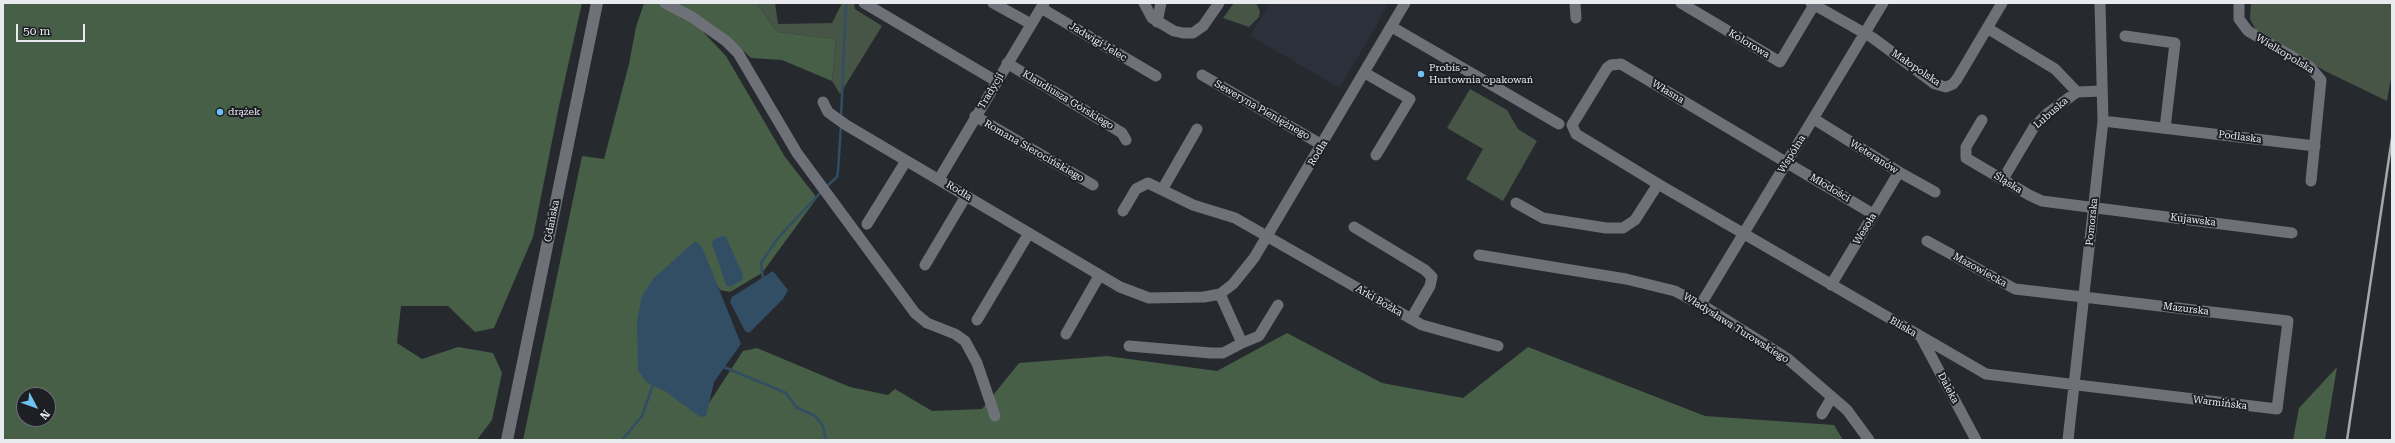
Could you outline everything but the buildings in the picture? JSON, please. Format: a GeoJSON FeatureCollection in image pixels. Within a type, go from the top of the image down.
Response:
{"type":"FeatureCollection","features":[{"type":"Feature","properties":{"kind":"main road","name":"Gdańska"},"geometry":{"type":"LineString","coordinates":[[507,440],[597,3]]}},
{"type":"Feature","properties":{"kind":"street"},"geometry":{"type":"LineString","coordinates":[[665,3],[692,17],[726,41],[738,53],[797,153],[915,313],[927,324],[955,334],[965,341],[977,363],[995,416]]}},
{"type":"Feature","properties":{"kind":"street"},"geometry":{"type":"LineString","coordinates":[[864,3],[996,81]]}},
{"type":"Feature","properties":{"kind":"street"},"geometry":{"type":"LineString","coordinates":[[993,3],[1030,24]]}},
{"type":"Feature","properties":{"kind":"street"},"geometry":{"type":"LineString","coordinates":[[1144,3],[1149,14],[1158,22],[1174,31],[1193,33],[1210,18],[1219,3]]}},
{"type":"Feature","properties":{"kind":"street"},"geometry":{"type":"LineString","coordinates":[[1158,22],[1161,3]]}},
{"type":"Feature","properties":{"kind":"street","name":"Rodła"},"geometry":{"type":"LineString","coordinates":[[823,102],[828,112],[846,125],[939,179],[1099,276],[1136,294],[1149,298],[1204,297],[1220,294],[1242,275],[1267,237],[1365,73],[1404,3]]}},
{"type":"Feature","properties":{"kind":"street"},"geometry":{"type":"LineString","coordinates":[[1575,3],[1576,18]]}},
{"type":"Feature","properties":{"kind":"street","name":"Kolorowa"},"geometry":{"type":"LineString","coordinates":[[1681,3],[1780,62],[1812,4]]}},
{"type":"Feature","properties":{"kind":"street","name":"Wspólna"},"geometry":{"type":"LineString","coordinates":[[1701,304],[1883,3]]}},
{"type":"Feature","properties":{"kind":"street","name":"Małopolska"},"geometry":{"type":"LineString","coordinates":[[1865,33],[1935,84],[1946,87],[1953,84],[1957,79],[2002,3]]}},
{"type":"Feature","properties":{"kind":"street","name":"Pomorska"},"geometry":{"type":"LineString","coordinates":[[2068,440],[2103,121],[2100,3]]}},
{"type":"Feature","properties":{"kind":"street","name":"Wielkopolska"},"geometry":{"type":"LineString","coordinates":[[2239,3],[2239,19],[2248,32],[2310,67],[2318,75],[2322,86],[2311,181]]}},
{"type":"Feature","properties":{"kind":"street"},"geometry":{"type":"LineString","coordinates":[[1812,4],[1865,33]]}},
{"type":"Feature","properties":{"kind":"street","name":"Tradycji"},"geometry":{"type":"LineString","coordinates":[[939,179],[1042,5]]}},
{"type":"Feature","properties":{"kind":"street","name":"Jadwigi Jelec"},"geometry":{"type":"LineString","coordinates":[[1042,5],[1156,76]]}},
{"type":"Feature","properties":{"kind":"street"},"geometry":{"type":"LineString","coordinates":[[1392,27],[1559,124]]}},
{"type":"Feature","properties":{"kind":"street"},"geometry":{"type":"LineString","coordinates":[[1987,28],[2055,69],[2077,92]]}},
{"type":"Feature","properties":{"kind":"street"},"geometry":{"type":"LineString","coordinates":[[2125,36],[2175,43],[2165,128]]}},
{"type":"Feature","properties":{"kind":"street","name":"Klaudiusza Górskiego"},"geometry":{"type":"LineString","coordinates":[[1007,63],[1122,133],[1126,140]]}},
{"type":"Feature","properties":{"kind":"street","name":"Własna"},"geometry":{"type":"LineString","coordinates":[[1572,125],[1607,68],[1611,65],[1621,64],[1786,162]]}},
{"type":"Feature","properties":{"kind":"street"},"geometry":{"type":"LineString","coordinates":[[1365,73],[1410,99],[1376,155]]}},
{"type":"Feature","properties":{"kind":"street","name":"Seweryna Pieniężnego"},"geometry":{"type":"LineString","coordinates":[[1202,74],[1322,145]]}},
{"type":"Feature","properties":{"kind":"street","name":"Lubuska"},"geometry":{"type":"LineString","coordinates":[[2003,179],[2034,127],[2063,100],[2077,92],[2102,91]]}},
{"type":"Feature","properties":{"kind":"street","name":"Romana Sierocińskiego"},"geometry":{"type":"LineString","coordinates":[[976,116],[1093,185]]}},
{"type":"Feature","properties":{"kind":"street","name":"Weteranów"},"geometry":{"type":"LineString","coordinates":[[1814,119],[1899,172],[1935,192]]}},
{"type":"Feature","properties":{"kind":"street","name":"Śląska"},"geometry":{"type":"LineString","coordinates":[[1982,120],[1966,147],[1964,154],[1966,158],[2042,201],[2093,208]]}},
{"type":"Feature","properties":{"kind":"street","name":"Podlaska"},"geometry":{"type":"LineString","coordinates":[[2103,121],[2315,146]]}},
{"type":"Feature","properties":{"kind":"street","name":"Bliska"},"geometry":{"type":"LineString","coordinates":[[1572,125],[1576,134],[1658,184],[1977,370],[1994,376],[2074,386]]}},
{"type":"Feature","properties":{"kind":"street"},"geometry":{"type":"LineString","coordinates":[[1162,190],[1197,129]]}},
{"type":"Feature","properties":{"kind":"street"},"geometry":{"type":"LineString","coordinates":[[867,224],[906,161]]}},
{"type":"Feature","properties":{"kind":"street","name":"Młodości"},"geometry":{"type":"LineString","coordinates":[[1786,162],[1873,214]]}},
{"type":"Feature","properties":{"kind":"street","name":"Wesoła"},"geometry":{"type":"LineString","coordinates":[[1831,285],[1899,172]]}},
{"type":"Feature","properties":{"kind":"street","name":"Arki Bożka"},"geometry":{"type":"LineString","coordinates":[[1123,210],[1142,185],[1148,183],[1193,205],[1235,218],[1422,325],[1498,346]]}},
{"type":"Feature","properties":{"kind":"street"},"geometry":{"type":"LineString","coordinates":[[1516,203],[1542,218],[1606,228],[1623,228],[1635,220],[1658,184]]}},
{"type":"Feature","properties":{"kind":"street"},"geometry":{"type":"LineString","coordinates":[[925,265],[966,196]]}},
{"type":"Feature","properties":{"kind":"street","name":"Kujawska"},"geometry":{"type":"LineString","coordinates":[[2093,208],[2292,233]]}},
{"type":"Feature","properties":{"kind":"street"},"geometry":{"type":"LineString","coordinates":[[1354,227],[1425,270],[1432,277],[1430,286],[1411,319]]}},
{"type":"Feature","properties":{"kind":"street"},"geometry":{"type":"LineString","coordinates":[[977,320],[1029,233]]}},
{"type":"Feature","properties":{"kind":"street","name":"Mazowiecka"},"geometry":{"type":"LineString","coordinates":[[1927,241],[2015,289],[2084,297]]}},
{"type":"Feature","properties":{"kind":"street","name":"Władysława Turowskiego"},"geometry":{"type":"LineString","coordinates":[[1479,256],[1651,284],[1675,291],[1701,304],[1788,359],[1847,410],[1868,440]]}},
{"type":"Feature","properties":{"kind":"street"},"geometry":{"type":"LineString","coordinates":[[1066,334],[1099,276]]}},
{"type":"Feature","properties":{"kind":"street"},"geometry":{"type":"LineString","coordinates":[[1220,294],[1242,343]]}},
{"type":"Feature","properties":{"kind":"street","name":"Mazurska"},"geometry":{"type":"LineString","coordinates":[[2084,297],[2288,321]]}},
{"type":"Feature","properties":{"kind":"street"},"geometry":{"type":"LineString","coordinates":[[1129,346],[1223,353],[1259,336],[1278,305]]}},
{"type":"Feature","properties":{"kind":"street","name":"Warmińska"},"geometry":{"type":"LineString","coordinates":[[2074,386],[2277,409],[2288,321]]}},
{"type":"Feature","properties":{"kind":"street","name":"Daleka"},"geometry":{"type":"LineString","coordinates":[[1921,337],[1976,440]]}},
{"type":"Feature","properties":{"kind":"street"},"geometry":{"type":"LineString","coordinates":[[1940,373],[1945,363],[1956,358]]}},
{"type":"Feature","properties":{"kind":"street"},"geometry":{"type":"LineString","coordinates":[[1822,414],[1832,397]]}},
{"type":"Feature","properties":{"kind":"shaded area"},"geometry":{"type":"Polygon","coordinates":[[[1269,3],[1384,3],[1388,5],[1340,88],[1250,36],[1269,3]]]}},
{"type":"Feature","properties":{"kind":"green space"},"geometry":{"type":"Polygon","coordinates":[[[3,3],[582,3],[559,106],[533,237],[494,328],[475,332],[448,306],[401,306],[397,343],[422,359],[458,347],[493,353],[502,373],[492,420],[477,440],[3,440],[3,3]]]}},
{"type":"Feature","properties":{"kind":"green space"},"geometry":{"type":"Polygon","coordinates":[[[644,3],[658,3],[691,19],[726,56],[785,157],[817,198],[762,273],[730,292],[720,290],[695,247],[707,406],[743,351],[757,348],[850,387],[888,395],[895,389],[932,411],[982,409],[1019,363],[1107,356],[1217,371],[1287,333],[1382,383],[1463,398],[1528,347],[1705,416],[1834,425],[1843,440],[523,440],[582,156],[604,159],[629,64],[636,27],[644,3]]]}},
{"type":"Feature","properties":{"kind":"green space"},"geometry":{"type":"Polygon","coordinates":[[[673,3],[757,3],[777,32],[836,39],[832,81],[782,60],[751,58],[732,40],[673,3]]]}},
{"type":"Feature","properties":{"kind":"green space"},"geometry":{"type":"Polygon","coordinates":[[[757,3],[775,3],[778,24],[832,23],[842,3],[854,3],[855,9],[882,26],[840,94],[832,81],[836,39],[777,32],[757,3]]]}},
{"type":"Feature","properties":{"kind":"green space"},"geometry":{"type":"Polygon","coordinates":[[[1234,3],[1256,3],[1260,11],[1259,17],[1249,27],[1223,18],[1234,3]]]}},
{"type":"Feature","properties":{"kind":"green space"},"geometry":{"type":"Polygon","coordinates":[[[2251,3],[2392,3],[2392,72],[2387,101],[2327,72],[2258,34],[2250,19],[2251,3]]]}},
{"type":"Feature","properties":{"kind":"green space"},"geometry":{"type":"Polygon","coordinates":[[[1470,89],[1507,110],[1518,129],[1537,141],[1503,201],[1466,179],[1483,149],[1447,128],[1470,89]]]}},
{"type":"Feature","properties":{"kind":"green space"},"geometry":{"type":"Polygon","coordinates":[[[2337,367],[2325,440],[2293,440],[2299,408],[2337,367]]]}},
{"type":"Feature","properties":{"kind":"water"},"geometry":{"type":"Polygon","coordinates":[[[723,236],[726,237],[743,275],[742,280],[730,287],[726,285],[712,243],[714,239],[723,236]]]}},
{"type":"Feature","properties":{"kind":"water"},"geometry":{"type":"Polygon","coordinates":[[[695,241],[702,247],[741,344],[714,382],[706,416],[700,417],[665,391],[646,382],[638,370],[637,321],[642,296],[653,279],[695,241]]]}},
{"type":"Feature","properties":{"kind":"water"},"geometry":{"type":"Polygon","coordinates":[[[773,271],[788,290],[783,299],[749,333],[745,331],[730,302],[732,297],[773,271]]]}},
{"type":"Feature","properties":{"kind":"waterway"},"geometry":{"type":"LineString","coordinates":[[841,118],[846,3]]}},
{"type":"Feature","properties":{"kind":"waterway"},"geometry":{"type":"LineString","coordinates":[[826,187],[837,177],[841,125]]}},
{"type":"Feature","properties":{"kind":"waterway"},"geometry":{"type":"LineString","coordinates":[[763,278],[761,263],[778,238],[821,192]]}},
{"type":"Feature","properties":{"kind":"waterway"},"geometry":{"type":"LineString","coordinates":[[724,367],[786,393],[796,407],[815,416],[823,426],[826,440]]}},
{"type":"Feature","properties":{"kind":"waterway"},"geometry":{"type":"LineString","coordinates":[[622,440],[642,416],[653,385]]}},
{"type":"Feature","properties":{"kind":"railway"},"geometry":{"type":"LineString","coordinates":[[2347,440],[2392,138]]}},
{"type":"Feature","properties":{"kind":"place","name":"Probis - Hurtownia opakowań"},"geometry":{"type":"Point","coordinates":[1421,74]}},
{"type":"Feature","properties":{"kind":"place","name":"drążek"},"geometry":{"type":"Point","coordinates":[220,112]}}]}
